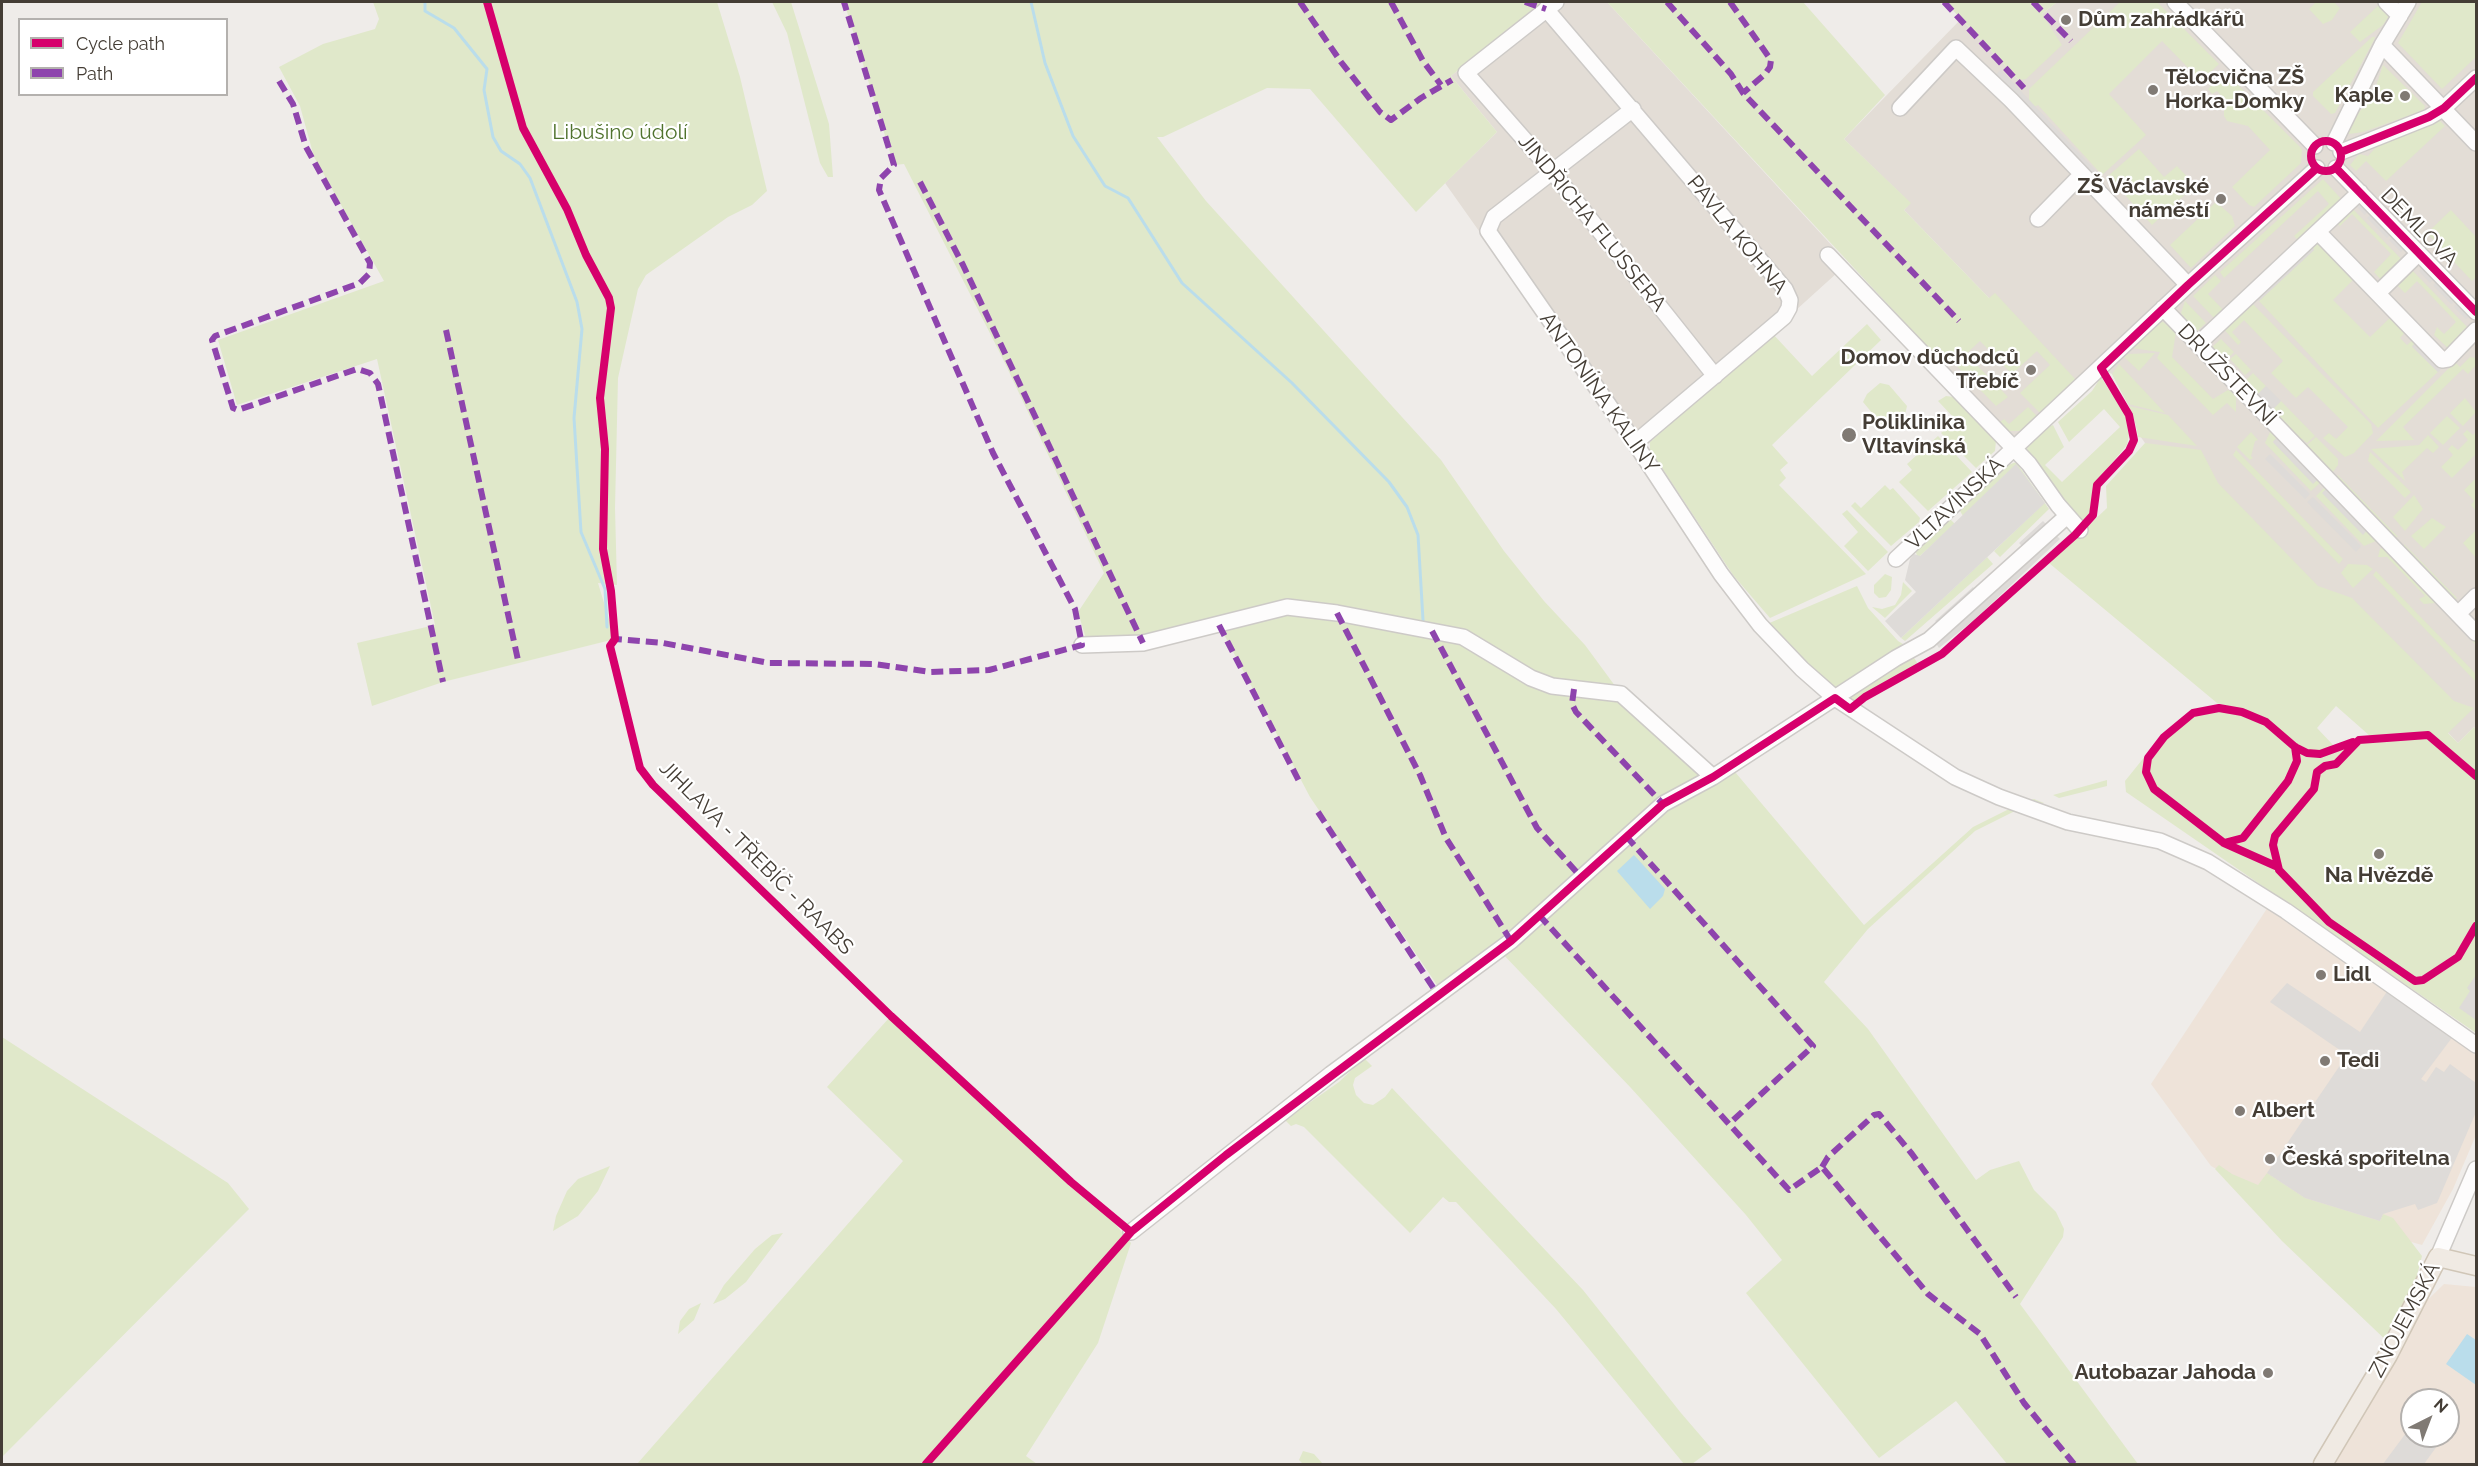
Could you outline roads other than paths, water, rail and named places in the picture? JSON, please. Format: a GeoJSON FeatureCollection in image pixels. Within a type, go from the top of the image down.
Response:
{"type":"FeatureCollection","features":[{"type":"Feature","properties":{"kind":"main road"},"geometry":{"type":"LineString","coordinates":[[2438,1257],[2476,1266]]}},
{"type":"Feature","properties":{"kind":"main road","name":"ZNOJEMSKÁ"},"geometry":{"type":"LineString","coordinates":[[2323,1464],[2388,1355],[2438,1257]]}},
{"type":"Feature","properties":{"kind":"street"},"geometry":{"type":"LineString","coordinates":[[2175,2],[2315,146]]}},
{"type":"Feature","properties":{"kind":"street"},"geometry":{"type":"LineString","coordinates":[[2386,2],[2400,16]]}},
{"type":"Feature","properties":{"kind":"street"},"geometry":{"type":"LineString","coordinates":[[2408,2],[2382,45],[2337,147],[2341,161],[2336,168],[2325,171],[2317,168],[2311,158],[2315,146],[2325,141],[2337,147],[2429,117],[2444,108],[2476,78]]}},
{"type":"Feature","properties":{"kind":"street","name":"JINDŘICHA FLUSSERA"},"geometry":{"type":"LineString","coordinates":[[1551,5],[1462,75],[1551,170],[1715,376]]}},
{"type":"Feature","properties":{"kind":"street","name":"PAVLA KOHNA"},"geometry":{"type":"LineString","coordinates":[[1551,5],[1633,110],[1785,289],[1790,300],[1789,308],[1784,316],[1635,443]]}},
{"type":"Feature","properties":{"kind":"street"},"geometry":{"type":"LineString","coordinates":[[2382,45],[2476,143]]}},
{"type":"Feature","properties":{"kind":"street"},"geometry":{"type":"LineString","coordinates":[[1900,108],[1956,48],[2082,174],[2188,285]]}},
{"type":"Feature","properties":{"kind":"street","name":"ANTONÍNA KALINY"},"geometry":{"type":"LineString","coordinates":[[1633,110],[1551,170],[1494,217],[1488,231],[1635,443],[1721,574],[1760,625],[1802,669],[1835,698]]}},
{"type":"Feature","properties":{"kind":"street","name":"DRUŽSTEVNÍ"},"geometry":{"type":"LineString","coordinates":[[2317,168],[2163,308],[2476,633]]}},
{"type":"Feature","properties":{"kind":"street","name":"DEMLOVA"},"geometry":{"type":"LineString","coordinates":[[2336,168],[2476,312]]}},
{"type":"Feature","properties":{"kind":"street"},"geometry":{"type":"LineString","coordinates":[[2038,219],[2082,174]]}},
{"type":"Feature","properties":{"kind":"street","name":"DEMLOVA"},"geometry":{"type":"LineString","coordinates":[[2198,344],[2360,192]]}},
{"type":"Feature","properties":{"kind":"street"},"geometry":{"type":"LineString","coordinates":[[2318,232],[2442,360],[2448,359],[2476,330]]}},
{"type":"Feature","properties":{"kind":"street","name":"DEMLOVA"},"geometry":{"type":"LineString","coordinates":[[2378,293],[2419,253]]}},
{"type":"Feature","properties":{"kind":"street","name":"VLTAVÍNSKÁ"},"geometry":{"type":"LineString","coordinates":[[1828,255],[2015,449]]}},
{"type":"Feature","properties":{"kind":"street","name":"VLTAVÍNSKÁ"},"geometry":{"type":"LineString","coordinates":[[1896,559],[2163,308]]}},
{"type":"Feature","properties":{"kind":"street"},"geometry":{"type":"LineString","coordinates":[[2015,449],[2080,530]]}},
{"type":"Feature","properties":{"kind":"street"},"geometry":{"type":"LineString","coordinates":[[1131,1232],[1314,1088],[1511,941],[1663,804],[1713,777],[1944,629],[2067,516]]}},
{"type":"Feature","properties":{"kind":"street"},"geometry":{"type":"LineString","coordinates":[[2458,614],[2476,596]]}},
{"type":"Feature","properties":{"kind":"street"},"geometry":{"type":"LineString","coordinates":[[1082,645],[1143,643],[1287,607],[1337,613],[1463,637],[1531,678],[1552,686],[1621,694],[1713,777]]}},
{"type":"Feature","properties":{"kind":"street"},"geometry":{"type":"LineString","coordinates":[[1835,698],[1955,777],[1999,797],[2068,822],[2160,841],[2208,862],[2286,911],[2476,1045]]}},
{"type":"Feature","properties":{"kind":"street","name":"ZNOJEMSKÁ"},"geometry":{"type":"LineString","coordinates":[[2438,1257],[2476,1169]]}},
{"type":"Feature","properties":{"kind":"water"},"geometry":{"type":"Polygon","coordinates":[[[1634,855],[1665,889],[1663,896],[1650,909],[1617,871],[1634,855]]]}},
{"type":"Feature","properties":{"kind":"water"},"geometry":{"type":"Polygon","coordinates":[[[2467,1334],[2476,1340],[2476,1385],[2446,1364],[2467,1334]]]}},
{"type":"Feature","properties":{"kind":"waterway"},"geometry":{"type":"LineString","coordinates":[[425,2],[425,11],[454,28],[487,69],[484,90],[493,137],[501,151],[520,164],[530,178],[577,302],[582,329],[574,418],[581,532],[605,589],[607,627]]}},
{"type":"Feature","properties":{"kind":"waterway"},"geometry":{"type":"LineString","coordinates":[[1031,2],[1045,63],[1073,136],[1105,186],[1128,198],[1182,283],[1292,383],[1389,482],[1407,507],[1418,535],[1423,620]]}},
{"type":"Feature","properties":{"kind":"place","name":"Dům zahrádkářů"},"geometry":{"type":"Point","coordinates":[2066,20]}},
{"type":"Feature","properties":{"kind":"place","name":"Tělocvična ZŠ Horka-Domky"},"geometry":{"type":"Point","coordinates":[2153,90]}},
{"type":"Feature","properties":{"kind":"place","name":"Kaple"},"geometry":{"type":"Point","coordinates":[2405,96]}},
{"type":"Feature","properties":{"kind":"place","name":"ZŠ Václavské náměstí"},"geometry":{"type":"Point","coordinates":[2221,199]}},
{"type":"Feature","properties":{"kind":"place","name":"Domov důchodců Třebíč"},"geometry":{"type":"Point","coordinates":[2031,370]}},
{"type":"Feature","properties":{"kind":"place","name":"Poliklinika Vltavínská"},"geometry":{"type":"Point","coordinates":[1849,435]}},
{"type":"Feature","properties":{"kind":"place","name":"Na Hvězdě"},"geometry":{"type":"Point","coordinates":[2379,854]}},
{"type":"Feature","properties":{"kind":"place","name":"Lidl"},"geometry":{"type":"Point","coordinates":[2321,975]}},
{"type":"Feature","properties":{"kind":"place","name":"Tedi"},"geometry":{"type":"Point","coordinates":[2325,1061]}},
{"type":"Feature","properties":{"kind":"place","name":"Albert"},"geometry":{"type":"Point","coordinates":[2240,1111]}},
{"type":"Feature","properties":{"kind":"place","name":"Česká spořitelna"},"geometry":{"type":"Point","coordinates":[2270,1159]}},
{"type":"Feature","properties":{"kind":"place","name":"Autobazar Jahoda"},"geometry":{"type":"Point","coordinates":[2268,1373]}},
{"type":"Feature","properties":{"kind":"park label","name":"Libušino údolí"},"geometry":{"type":"Point","coordinates":[620,133]}}]}
